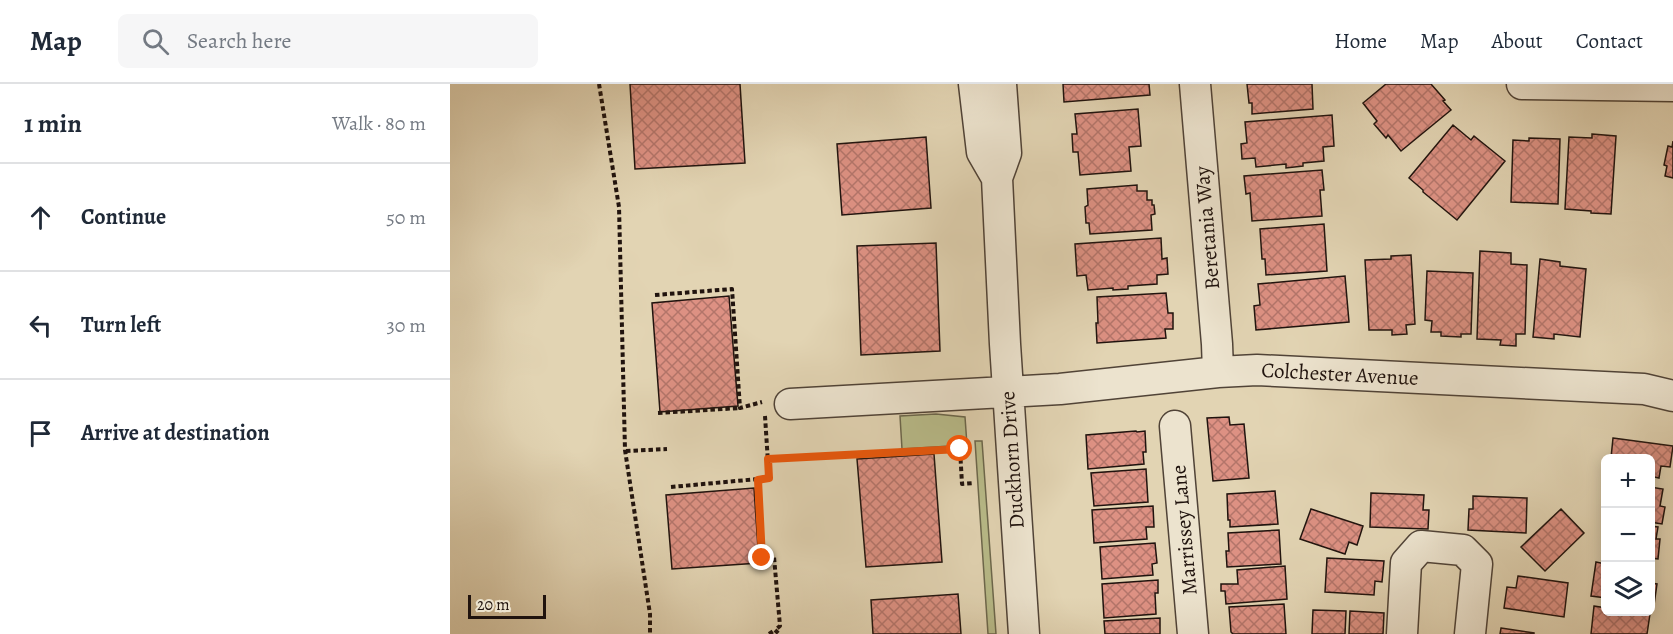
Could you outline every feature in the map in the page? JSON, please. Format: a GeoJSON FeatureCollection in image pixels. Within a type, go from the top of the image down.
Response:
{"type":"FeatureCollection","features":[{"type":"Feature","properties":{"kind":"street","name":"Duckhorn Drive"},"geometry":{"type":"LineString","coordinates":[[974,84],[982,152],[997,178]]}},
{"type":"Feature","properties":{"kind":"street","name":"Duckhorn Drive"},"geometry":{"type":"LineString","coordinates":[[1000,84],[1006,153],[997,178],[1023,634]]}},
{"type":"Feature","properties":{"kind":"street","name":"Beretania Way"},"geometry":{"type":"LineString","coordinates":[[1195,84],[1218,372]]}},
{"type":"Feature","properties":{"kind":"street"},"geometry":{"type":"LineString","coordinates":[[1522,84],[1673,86]]}},
{"type":"Feature","properties":{"kind":"street","name":"Colchester Avenue"},"geometry":{"type":"LineString","coordinates":[[790,404],[1060,389],[1257,370],[1621,388],[1673,396]]}},
{"type":"Feature","properties":{"kind":"street","name":"Marrissey Lane"},"geometry":{"type":"LineString","coordinates":[[1175,426],[1193,634]]}},
{"type":"Feature","properties":{"kind":"street"},"geometry":{"type":"LineString","coordinates":[[1402,634],[1406,563],[1421,546],[1463,550],[1477,564],[1470,634]]}},
{"type":"Feature","properties":{"kind":"path"},"geometry":{"type":"LineString","coordinates":[[599,84],[619,207],[626,452],[650,614],[650,634]]}},
{"type":"Feature","properties":{"kind":"path"},"geometry":{"type":"LineString","coordinates":[[655,295],[732,289],[740,408]]}},
{"type":"Feature","properties":{"kind":"path"},"geometry":{"type":"LineString","coordinates":[[658,413],[740,408],[764,401],[769,478],[671,487]]}},
{"type":"Feature","properties":{"kind":"path"},"geometry":{"type":"LineString","coordinates":[[626,452],[667,449]]}},
{"type":"Feature","properties":{"kind":"path"},"geometry":{"type":"LineString","coordinates":[[768,459],[960,449],[962,484],[974,483]]}},
{"type":"Feature","properties":{"kind":"path"},"geometry":{"type":"LineString","coordinates":[[758,480],[762,558],[774,557],[780,626],[777,632],[769,634]]}},
{"type":"Feature","properties":{"kind":"green space"},"geometry":{"type":"Polygon","coordinates":[[[936,414],[965,417],[967,445],[902,449],[900,416],[936,414]]]}},
{"type":"Feature","properties":{"kind":"green space"},"geometry":{"type":"Polygon","coordinates":[[[975,441],[982,441],[996,634],[988,634],[975,441]]]}},
{"type":"Feature","properties":{"kind":"building"},"geometry":{"type":"Polygon","coordinates":[[[630,84],[740,84],[745,163],[635,169],[630,84]]]}},
{"type":"Feature","properties":{"kind":"building"},"geometry":{"type":"Polygon","coordinates":[[[1063,84],[1149,84],[1150,95],[1064,102],[1063,84]]]}},
{"type":"Feature","properties":{"kind":"building"},"geometry":{"type":"Polygon","coordinates":[[[1247,84],[1312,84],[1313,109],[1252,114],[1252,103],[1249,103],[1247,84]]]}},
{"type":"Feature","properties":{"kind":"building"},"geometry":{"type":"Polygon","coordinates":[[[1386,84],[1431,84],[1451,110],[1401,151],[1388,135],[1386,138],[1374,124],[1377,121],[1363,103],[1386,84]]]}},
{"type":"Feature","properties":{"kind":"building"},"geometry":{"type":"Polygon","coordinates":[[[1138,109],[1141,146],[1129,147],[1131,171],[1080,175],[1078,152],[1073,152],[1072,134],[1077,134],[1075,114],[1138,109]]]}},
{"type":"Feature","properties":{"kind":"building"},"geometry":{"type":"Polygon","coordinates":[[[1332,115],[1334,146],[1323,147],[1324,161],[1303,163],[1303,166],[1286,168],[1286,164],[1256,167],[1255,158],[1242,159],[1241,144],[1247,143],[1245,122],[1332,115]]]}},
{"type":"Feature","properties":{"kind":"building"},"geometry":{"type":"Polygon","coordinates":[[[1453,125],[1471,140],[1474,136],[1505,161],[1457,220],[1409,178],[1453,125]]]}},
{"type":"Feature","properties":{"kind":"building"},"geometry":{"type":"Polygon","coordinates":[[[1592,134],[1616,136],[1611,214],[1565,209],[1569,137],[1592,138],[1592,134]]]}},
{"type":"Feature","properties":{"kind":"building"},"geometry":{"type":"Polygon","coordinates":[[[926,137],[931,208],[842,215],[837,144],[926,137]]]}},
{"type":"Feature","properties":{"kind":"building"},"geometry":{"type":"Polygon","coordinates":[[[1529,138],[1560,139],[1558,204],[1511,202],[1513,140],[1529,141],[1529,138]]]}},
{"type":"Feature","properties":{"kind":"building"},"geometry":{"type":"Polygon","coordinates":[[[1673,141],[1673,178],[1665,176],[1667,166],[1664,165],[1668,146],[1672,147],[1673,141]]]}},
{"type":"Feature","properties":{"kind":"building"},"geometry":{"type":"Polygon","coordinates":[[[1322,170],[1324,190],[1320,190],[1322,216],[1252,221],[1250,193],[1246,194],[1244,176],[1322,170]]]}},
{"type":"Feature","properties":{"kind":"building"},"geometry":{"type":"Polygon","coordinates":[[[1137,185],[1137,191],[1147,191],[1147,200],[1152,200],[1152,205],[1154,205],[1155,214],[1151,215],[1152,230],[1090,234],[1089,223],[1086,223],[1087,189],[1137,185]]]}},
{"type":"Feature","properties":{"kind":"building"},"geometry":{"type":"Polygon","coordinates":[[[1324,224],[1327,271],[1266,275],[1265,259],[1262,259],[1260,229],[1324,224]]]}},
{"type":"Feature","properties":{"kind":"building"},"geometry":{"type":"Polygon","coordinates":[[[1161,238],[1162,259],[1167,258],[1168,274],[1157,275],[1157,284],[1128,286],[1128,289],[1088,290],[1086,275],[1077,276],[1075,244],[1161,238]]]}},
{"type":"Feature","properties":{"kind":"building"},"geometry":{"type":"Polygon","coordinates":[[[936,243],[940,351],[861,355],[857,246],[936,243]]]}},
{"type":"Feature","properties":{"kind":"building"},"geometry":{"type":"Polygon","coordinates":[[[1480,251],[1511,253],[1511,264],[1527,265],[1525,334],[1516,334],[1516,346],[1500,345],[1501,340],[1477,339],[1480,251]]]}},
{"type":"Feature","properties":{"kind":"building"},"geometry":{"type":"Polygon","coordinates":[[[1411,255],[1415,324],[1406,325],[1407,334],[1392,335],[1392,330],[1369,330],[1365,260],[1391,259],[1391,256],[1411,255]]]}},
{"type":"Feature","properties":{"kind":"building"},"geometry":{"type":"Polygon","coordinates":[[[1540,259],[1560,262],[1560,266],[1586,269],[1580,337],[1554,334],[1554,339],[1533,337],[1540,259]]]}},
{"type":"Feature","properties":{"kind":"building"},"geometry":{"type":"Polygon","coordinates":[[[1427,271],[1473,273],[1471,334],[1461,334],[1461,337],[1441,336],[1441,332],[1431,332],[1432,321],[1425,320],[1427,271]]]}},
{"type":"Feature","properties":{"kind":"building"},"geometry":{"type":"Polygon","coordinates":[[[1345,276],[1349,322],[1256,330],[1254,306],[1260,305],[1258,284],[1345,276]]]}},
{"type":"Feature","properties":{"kind":"building"},"geometry":{"type":"Polygon","coordinates":[[[1166,293],[1168,313],[1173,313],[1173,329],[1165,329],[1166,338],[1097,343],[1097,297],[1166,293]]]}},
{"type":"Feature","properties":{"kind":"building"},"geometry":{"type":"Polygon","coordinates":[[[729,296],[738,406],[660,412],[652,303],[729,296]]]}},
{"type":"Feature","properties":{"kind":"building"},"geometry":{"type":"Polygon","coordinates":[[[1229,417],[1230,425],[1244,424],[1249,478],[1213,481],[1207,418],[1229,417]]]}},
{"type":"Feature","properties":{"kind":"building"},"geometry":{"type":"Polygon","coordinates":[[[1145,431],[1144,464],[1088,469],[1086,435],[1145,431]]]}},
{"type":"Feature","properties":{"kind":"building"},"geometry":{"type":"Polygon","coordinates":[[[1613,438],[1673,446],[1670,467],[1661,466],[1659,478],[1655,477],[1655,454],[1611,454],[1613,438]]]}},
{"type":"Feature","properties":{"kind":"building"},"geometry":{"type":"Polygon","coordinates":[[[934,454],[942,562],[866,567],[857,459],[934,454]]]}},
{"type":"Feature","properties":{"kind":"building"},"geometry":{"type":"Polygon","coordinates":[[[1146,469],[1148,502],[1094,506],[1091,473],[1146,469]]]}},
{"type":"Feature","properties":{"kind":"building"},"geometry":{"type":"Polygon","coordinates":[[[754,488],[759,563],[672,569],[666,495],[754,488]]]}},
{"type":"Feature","properties":{"kind":"building"},"geometry":{"type":"Polygon","coordinates":[[[1655,488],[1663,489],[1660,506],[1665,507],[1662,524],[1655,523],[1655,488]]]}},
{"type":"Feature","properties":{"kind":"building"},"geometry":{"type":"Polygon","coordinates":[[[1275,491],[1278,524],[1230,527],[1227,494],[1275,491]]]}},
{"type":"Feature","properties":{"kind":"building"},"geometry":{"type":"Polygon","coordinates":[[[1371,493],[1424,495],[1423,510],[1429,510],[1428,529],[1370,527],[1371,493]]]}},
{"type":"Feature","properties":{"kind":"building"},"geometry":{"type":"Polygon","coordinates":[[[1473,496],[1527,498],[1526,533],[1468,530],[1469,509],[1473,509],[1473,496]]]}},
{"type":"Feature","properties":{"kind":"building"},"geometry":{"type":"Polygon","coordinates":[[[1153,506],[1154,527],[1146,527],[1147,539],[1094,543],[1092,510],[1153,506]]]}},
{"type":"Feature","properties":{"kind":"building"},"geometry":{"type":"Polygon","coordinates":[[[1311,509],[1363,526],[1357,545],[1349,542],[1345,554],[1300,539],[1311,509]]]}},
{"type":"Feature","properties":{"kind":"building"},"geometry":{"type":"Polygon","coordinates":[[[1561,509],[1584,533],[1545,571],[1521,547],[1561,509]]]}},
{"type":"Feature","properties":{"kind":"building"},"geometry":{"type":"Polygon","coordinates":[[[1655,527],[1658,527],[1656,539],[1660,539],[1658,559],[1655,559],[1655,527]]]}},
{"type":"Feature","properties":{"kind":"building"},"geometry":{"type":"Polygon","coordinates":[[[1279,530],[1281,564],[1227,567],[1228,533],[1279,530]]]}},
{"type":"Feature","properties":{"kind":"building"},"geometry":{"type":"Polygon","coordinates":[[[1155,543],[1157,563],[1152,564],[1153,575],[1102,579],[1100,547],[1155,543]]]}},
{"type":"Feature","properties":{"kind":"building"},"geometry":{"type":"Polygon","coordinates":[[[1327,558],[1384,561],[1382,582],[1375,581],[1374,595],[1325,592],[1327,558]]]}},
{"type":"Feature","properties":{"kind":"building"},"geometry":{"type":"Polygon","coordinates":[[[1596,562],[1601,563],[1601,597],[1591,596],[1596,562]]]}},
{"type":"Feature","properties":{"kind":"building"},"geometry":{"type":"Polygon","coordinates":[[[1285,566],[1287,599],[1226,604],[1225,591],[1221,591],[1221,584],[1238,584],[1237,570],[1285,566]]]}},
{"type":"Feature","properties":{"kind":"building"},"geometry":{"type":"Polygon","coordinates":[[[1518,576],[1568,583],[1564,617],[1504,608],[1507,587],[1516,588],[1518,576]]]}},
{"type":"Feature","properties":{"kind":"building"},"geometry":{"type":"Polygon","coordinates":[[[1158,580],[1158,593],[1155,593],[1156,614],[1104,618],[1102,584],[1158,580]]]}},
{"type":"Feature","properties":{"kind":"building"},"geometry":{"type":"Polygon","coordinates":[[[958,594],[961,634],[873,634],[871,600],[958,594]]]}},
{"type":"Feature","properties":{"kind":"building"},"geometry":{"type":"Polygon","coordinates":[[[1284,604],[1286,634],[1233,634],[1231,632],[1229,607],[1284,604]]]}},
{"type":"Feature","properties":{"kind":"building"},"geometry":{"type":"Polygon","coordinates":[[[1594,606],[1601,607],[1601,616],[1650,616],[1647,634],[1591,634],[1594,606]]]}},
{"type":"Feature","properties":{"kind":"building"},"geometry":{"type":"Polygon","coordinates":[[[1313,610],[1346,611],[1345,634],[1312,634],[1313,610]]]}},
{"type":"Feature","properties":{"kind":"building"},"geometry":{"type":"Polygon","coordinates":[[[1350,611],[1384,613],[1383,634],[1349,634],[1350,611]]]}},
{"type":"Feature","properties":{"kind":"building"},"geometry":{"type":"Polygon","coordinates":[[[1160,618],[1160,634],[1105,634],[1104,621],[1160,618]]]}},
{"type":"Feature","properties":{"kind":"building"},"geometry":{"type":"Polygon","coordinates":[[[1501,628],[1534,633],[1534,634],[1500,634],[1501,628]]]}},
{"type":"Feature","properties":{"kind":"route"},"geometry":{"type":"LineString","coordinates":[[762,558],[758,480],[769,478],[768,459],[960,449]]}}]}
